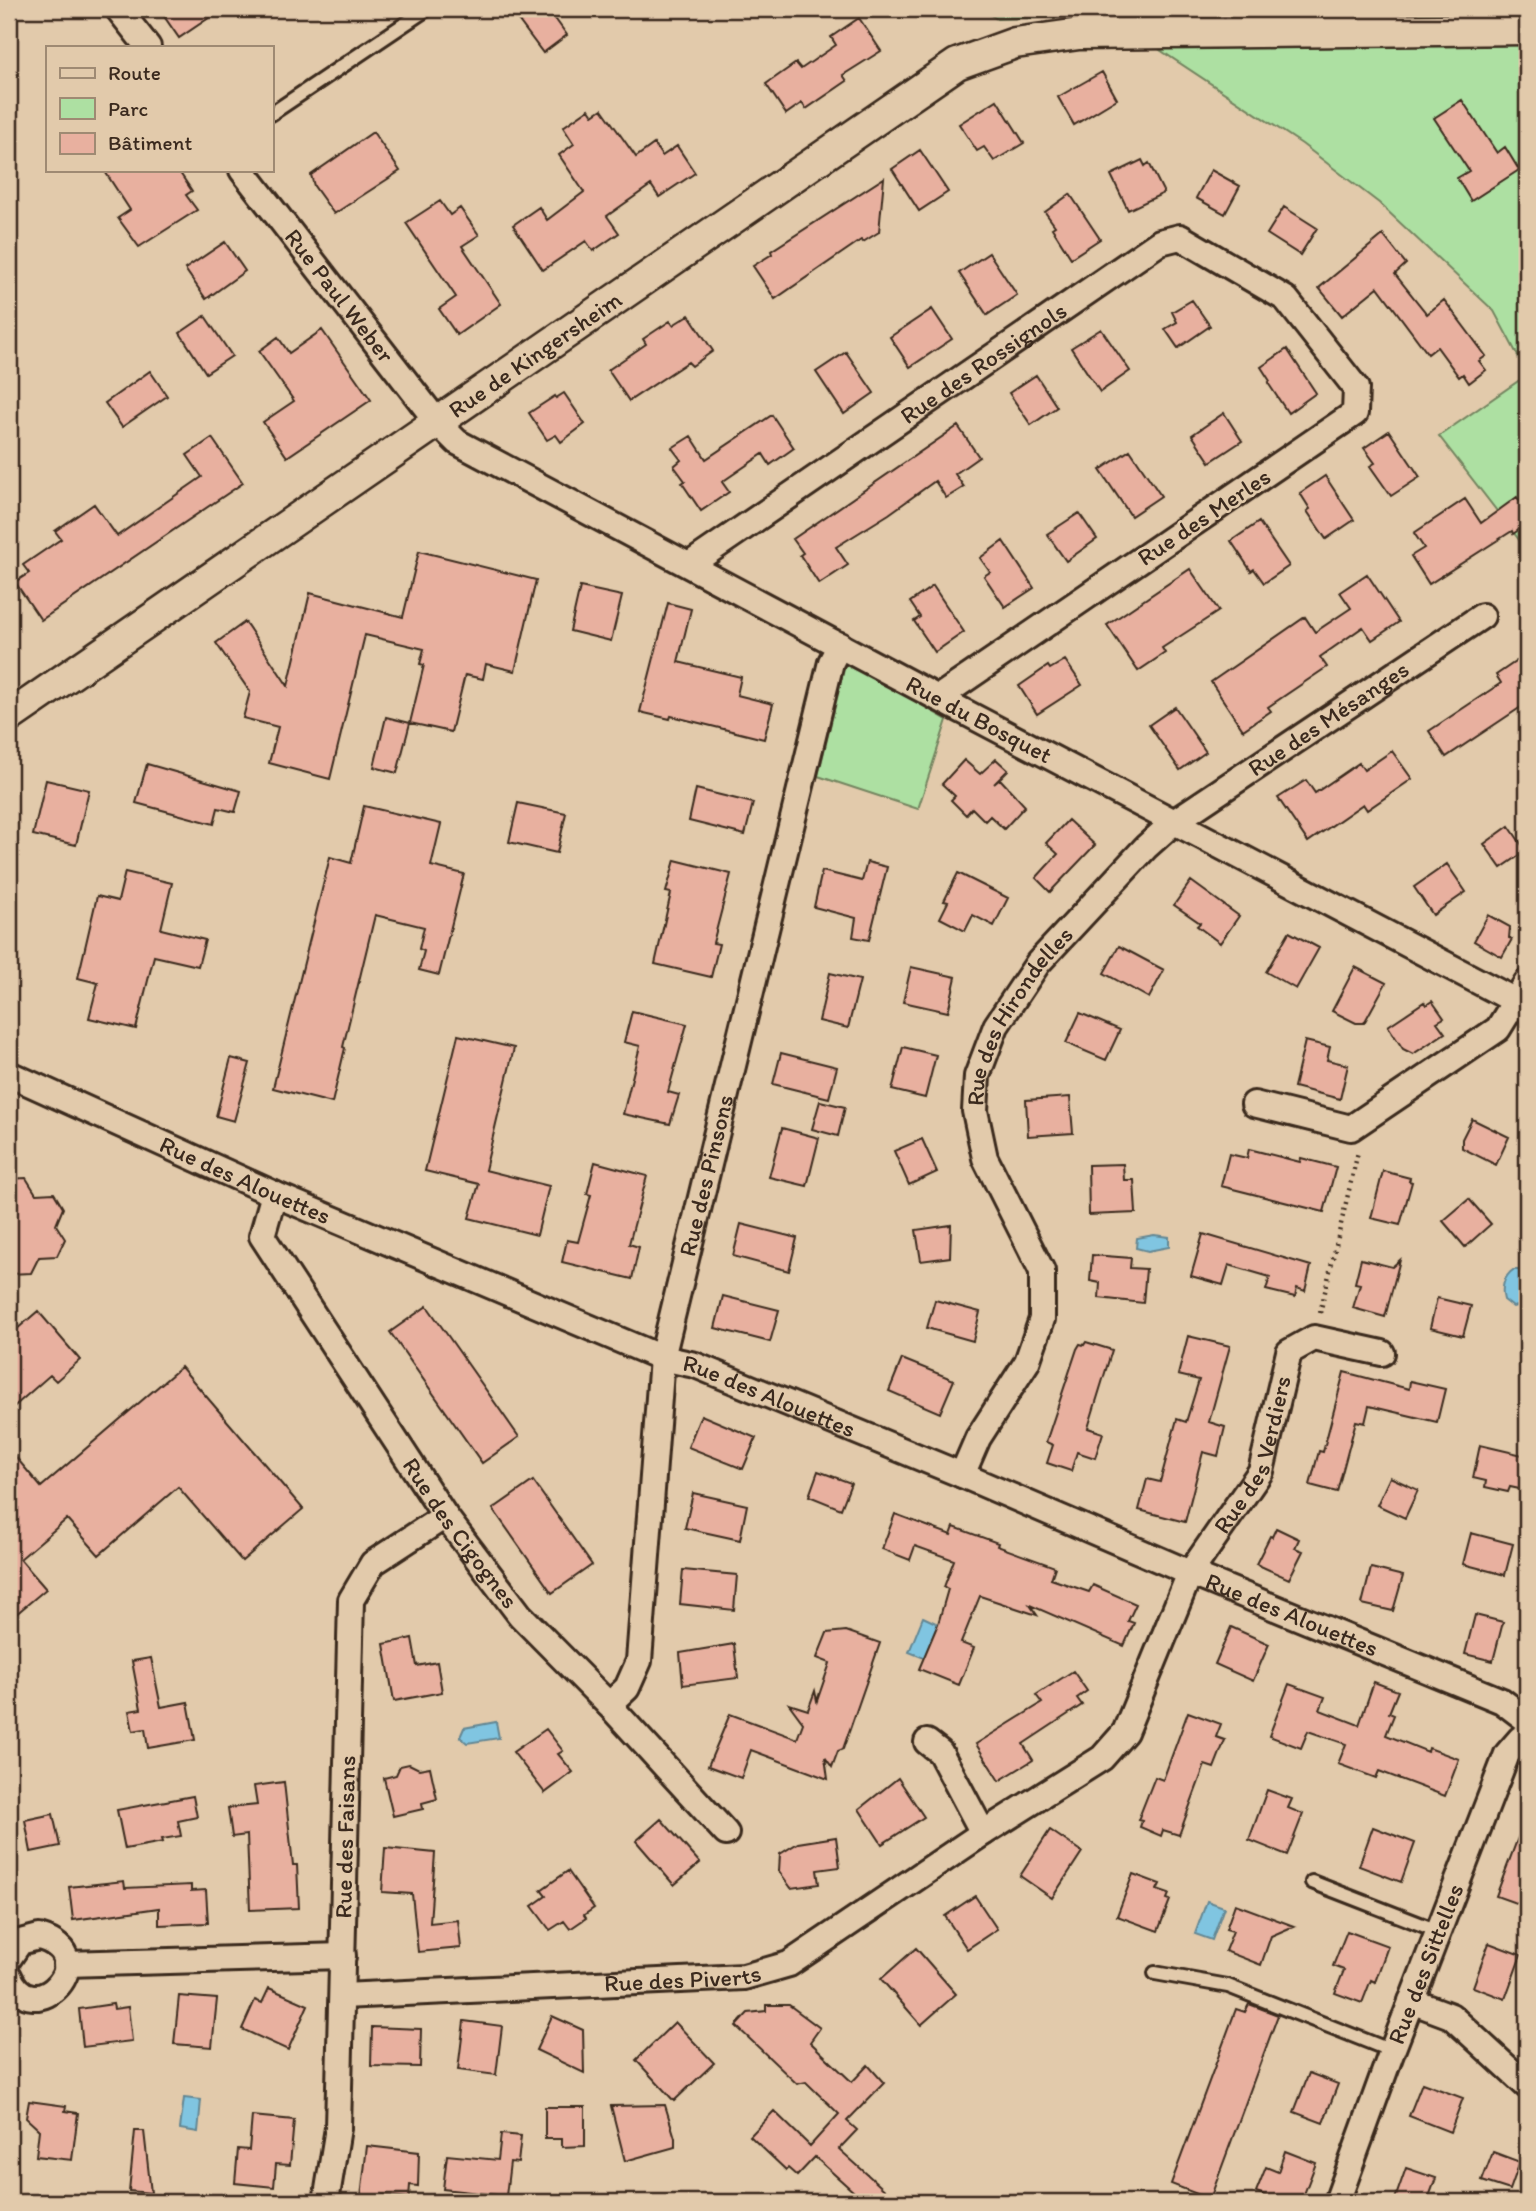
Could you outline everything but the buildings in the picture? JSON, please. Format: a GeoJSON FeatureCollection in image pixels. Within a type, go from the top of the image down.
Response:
{"type":"FeatureCollection","features":[{"type":"Feature","properties":{"kind":"street"},"geometry":{"type":"LineString","coordinates":[[118,9],[147,46]]}},
{"type":"Feature","properties":{"kind":"street","name":"Rue de Kingersheim"},"geometry":{"type":"LineString","coordinates":[[9,717],[957,64],[1015,43],[1079,34],[1527,29]]}},
{"type":"Feature","properties":{"kind":"street","name":"Rue Paul Weber"},"geometry":{"type":"LineString","coordinates":[[244,172],[438,423]]}},
{"type":"Feature","properties":{"kind":"street","name":"Rue des Rossignols"},"geometry":{"type":"LineString","coordinates":[[689,565],[1160,242],[1180,237],[1286,299]]}},
{"type":"Feature","properties":{"kind":"street","name":"Rue des Merles"},"geometry":{"type":"LineString","coordinates":[[938,698],[1355,413],[1356,388],[1286,299]]}},
{"type":"Feature","properties":{"kind":"street","name":"Rue du Bosquet"},"geometry":{"type":"LineString","coordinates":[[438,423],[457,442],[938,698],[1174,822],[1523,997]]}},
{"type":"Feature","properties":{"kind":"street","name":"Rue des Mésanges"},"geometry":{"type":"LineString","coordinates":[[1174,822],[1482,617]]}},
{"type":"Feature","properties":{"kind":"street","name":"Rue des Pinsons"},"geometry":{"type":"LineString","coordinates":[[609,1705],[627,1688],[639,1661],[662,1358],[831,662],[840,645]]}},
{"type":"Feature","properties":{"kind":"street","name":"Rue des Hirondelles"},"geometry":{"type":"LineString","coordinates":[[962,1475],[978,1438],[1027,1362],[1042,1319],[1042,1270],[985,1158],[975,1111],[977,1076],[996,1026],[1038,963],[1146,847],[1174,822]]}},
{"type":"Feature","properties":{"kind":"street"},"geometry":{"type":"LineString","coordinates":[[1254,1104],[1351,1128],[1498,1029],[1523,997]]}},
{"type":"Feature","properties":{"kind":"street","name":"Rue des Alouettes"},"geometry":{"type":"LineString","coordinates":[[9,1074],[274,1194],[662,1358],[695,1366],[962,1475],[1190,1573],[1502,1701],[1527,1720]]}},
{"type":"Feature","properties":{"kind":"street","name":"Rue des Cigognes"},"geometry":{"type":"LineString","coordinates":[[274,1194],[262,1236],[445,1517],[520,1615],[609,1705],[726,1833]]}},
{"type":"Feature","properties":{"kind":"street"},"geometry":{"type":"LineString","coordinates":[[1314,1338],[1382,1353]]}},
{"type":"Feature","properties":{"kind":"street","name":"Rue des Verdiers"},"geometry":{"type":"LineString","coordinates":[[1190,1573],[1261,1471],[1289,1352],[1314,1338]]}},
{"type":"Feature","properties":{"kind":"street","name":"Rue des Faisans"},"geometry":{"type":"LineString","coordinates":[[326,2202],[338,2128],[351,1600],[373,1563],[445,1517]]}},
{"type":"Feature","properties":{"kind":"street","name":"Rue des Piverts"},"geometry":{"type":"LineString","coordinates":[[342,1996],[744,1977],[789,1964],[984,1833],[1102,1758],[1125,1731],[1190,1573]]}},
{"type":"Feature","properties":{"kind":"street","name":"Rue des Sittelles"},"geometry":{"type":"LineString","coordinates":[[1337,2202],[1392,2051],[1507,1754],[1527,1735]]}},
{"type":"Feature","properties":{"kind":"street"},"geometry":{"type":"LineString","coordinates":[[927,1742],[940,1752],[984,1833]]}},
{"type":"Feature","properties":{"kind":"street"},"geometry":{"type":"LineString","coordinates":[[9,1958],[20,1942],[39,1937],[58,1945],[66,1964],[62,1982],[49,1994],[40,1996],[22,1993],[14,1987],[9,1976]]}},
{"type":"Feature","properties":{"kind":"street"},"geometry":{"type":"LineString","coordinates":[[66,1964],[343,1956]]}},
{"type":"Feature","properties":{"kind":"street"},"geometry":{"type":"LineString","coordinates":[[1411,2001],[1451,2016],[1527,2086]]}},
{"type":"Feature","properties":{"kind":"lane"},"geometry":{"type":"LineString","coordinates":[[273,113],[426,9]]}},
{"type":"Feature","properties":{"kind":"lane"},"geometry":{"type":"LineString","coordinates":[[1312,1882],[1438,1931]]}},
{"type":"Feature","properties":{"kind":"lane"},"geometry":{"type":"LineString","coordinates":[[1155,1973],[1228,1986],[1392,2051]]}},
{"type":"Feature","properties":{"kind":"path"},"geometry":{"type":"LineString","coordinates":[[1314,1338],[1358,1153],[1357,1123]]}},
{"type":"Feature","properties":{"kind":"green space"},"geometry":{"type":"Polygon","coordinates":[[[981,9],[1527,9],[1527,373],[1494,311],[1379,203],[1302,144],[1107,15],[997,19],[981,9]]]}},
{"type":"Feature","properties":{"kind":"green space"},"geometry":{"type":"Polygon","coordinates":[[[1527,375],[1527,550],[1439,436],[1527,375]]]}},
{"type":"Feature","properties":{"kind":"green space"},"geometry":{"type":"Polygon","coordinates":[[[846,661],[947,720],[918,809],[818,776],[846,661]]]}},
{"type":"Feature","properties":{"kind":"water"},"geometry":{"type":"Polygon","coordinates":[[[1154,1235],[1169,1237],[1169,1247],[1148,1251],[1136,1248],[1137,1238],[1154,1235]]]}},
{"type":"Feature","properties":{"kind":"water"},"geometry":{"type":"Polygon","coordinates":[[[1513,1270],[1523,1272],[1522,1287],[1525,1297],[1518,1306],[1513,1307],[1504,1300],[1503,1292],[1505,1280],[1513,1270]]]}},
{"type":"Feature","properties":{"kind":"water"},"geometry":{"type":"Polygon","coordinates":[[[923,1617],[938,1624],[924,1658],[909,1652],[923,1617]]]}},
{"type":"Feature","properties":{"kind":"water"},"geometry":{"type":"Polygon","coordinates":[[[496,1722],[499,1738],[467,1743],[460,1737],[464,1728],[496,1722]]]}},
{"type":"Feature","properties":{"kind":"water"},"geometry":{"type":"Polygon","coordinates":[[[1207,1901],[1224,1907],[1212,1940],[1195,1934],[1207,1901]]]}},
{"type":"Feature","properties":{"kind":"water"},"geometry":{"type":"Polygon","coordinates":[[[184,2098],[201,2100],[198,2132],[180,2129],[184,2098]]]}}]}
